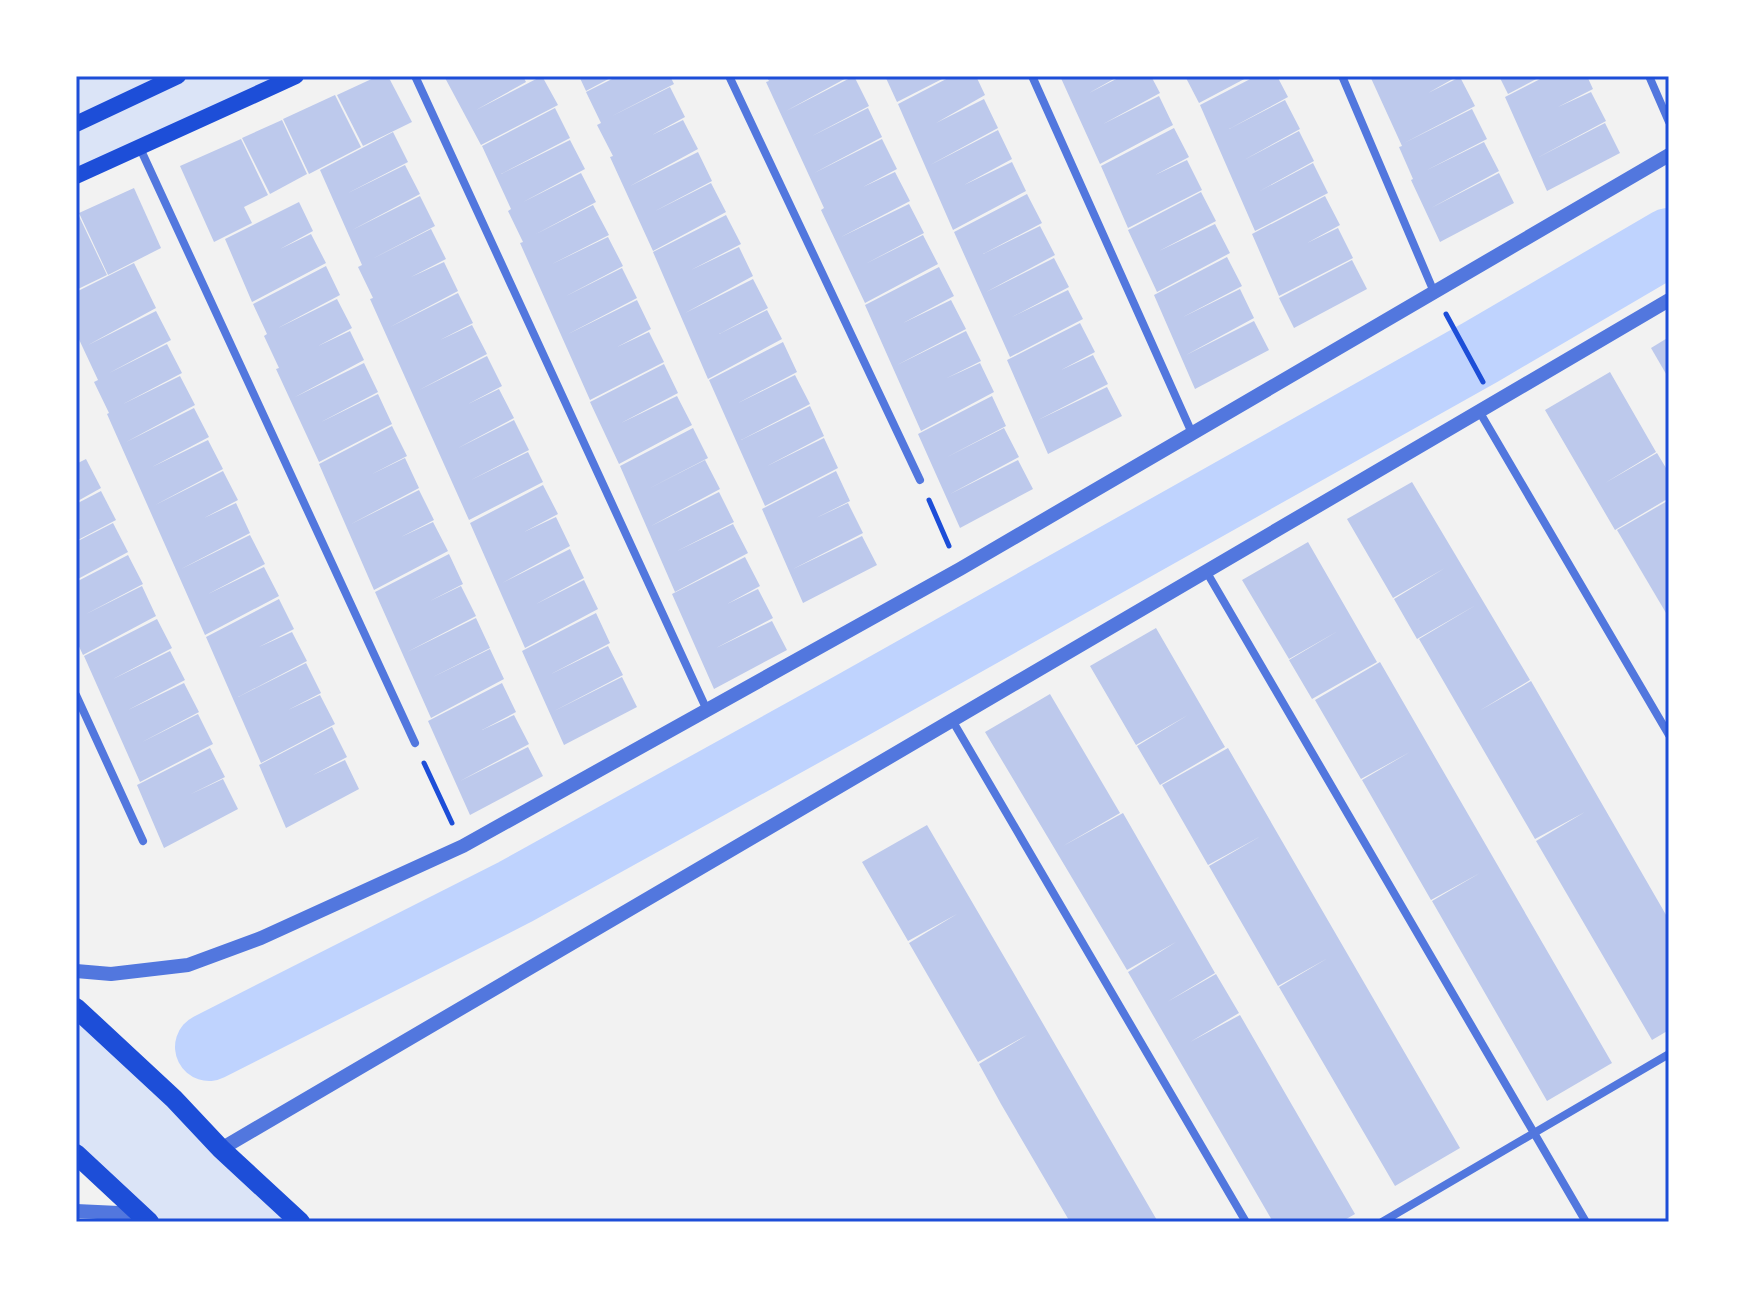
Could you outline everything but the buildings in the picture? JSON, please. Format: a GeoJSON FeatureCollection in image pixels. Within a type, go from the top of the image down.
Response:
{"type":"FeatureCollection","features":[{"type":"Feature","properties":{"kind":"main road"},"geometry":{"type":"LineString","coordinates":[[76,124],[178,76]]}},
{"type":"Feature","properties":{"kind":"main road"},"geometry":{"type":"LineString","coordinates":[[76,176],[296,76]]}},
{"type":"Feature","properties":{"kind":"main road"},"geometry":{"type":"LineString","coordinates":[[76,1008],[300,1222]]}},
{"type":"Feature","properties":{"kind":"main road"},"geometry":{"type":"LineString","coordinates":[[76,1154],[145,1218]]}},
{"type":"Feature","properties":{"kind":"street"},"geometry":{"type":"LineString","coordinates":[[415,76],[706,708]]}},
{"type":"Feature","properties":{"kind":"street"},"geometry":{"type":"LineString","coordinates":[[729,76],[920,480]]}},
{"type":"Feature","properties":{"kind":"street"},"geometry":{"type":"LineString","coordinates":[[1032,76],[1192,433]]}},
{"type":"Feature","properties":{"kind":"street"},"geometry":{"type":"LineString","coordinates":[[1342,76],[1434,292]]}},
{"type":"Feature","properties":{"kind":"street"},"geometry":{"type":"LineString","coordinates":[[1649,76],[1669,122]]}},
{"type":"Feature","properties":{"kind":"street"},"geometry":{"type":"LineString","coordinates":[[139,146],[415,743]]}},
{"type":"Feature","properties":{"kind":"street"},"geometry":{"type":"LineString","coordinates":[[76,971],[111,974],[188,965],[261,938],[463,846],[960,569],[1669,155]]}},
{"type":"Feature","properties":{"kind":"street"},"geometry":{"type":"LineString","coordinates":[[221,1149],[1669,300]]}},
{"type":"Feature","properties":{"kind":"street"},"geometry":{"type":"LineString","coordinates":[[1479,411],[1669,735]]}},
{"type":"Feature","properties":{"kind":"street"},"geometry":{"type":"LineString","coordinates":[[1206,571],[1586,1222]]}},
{"type":"Feature","properties":{"kind":"street"},"geometry":{"type":"LineString","coordinates":[[76,695],[143,841]]}},
{"type":"Feature","properties":{"kind":"street"},"geometry":{"type":"LineString","coordinates":[[952,720],[1246,1222]]}},
{"type":"Feature","properties":{"kind":"street"},"geometry":{"type":"LineString","coordinates":[[1382,1222],[1669,1054]]}},
{"type":"Feature","properties":{"kind":"street"},"geometry":{"type":"LineString","coordinates":[[76,1211],[145,1218]]}},
{"type":"Feature","properties":{"kind":"path"},"geometry":{"type":"LineString","coordinates":[[1434,292],[1494,402]]}},
{"type":"Feature","properties":{"kind":"path"},"geometry":{"type":"LineString","coordinates":[[920,480],[960,569]]}},
{"type":"Feature","properties":{"kind":"path"},"geometry":{"type":"LineString","coordinates":[[415,743],[463,846]]}},
{"type":"Feature","properties":{"kind":"shaded area"},"geometry":{"type":"Polygon","coordinates":[[[76,76],[296,76],[76,176],[76,76]]]}},
{"type":"Feature","properties":{"kind":"shaded area"},"geometry":{"type":"Polygon","coordinates":[[[76,1008],[300,1222],[149,1222],[76,1154],[76,1008]]]}},
{"type":"Feature","properties":{"kind":"waterway"},"geometry":{"type":"LineString","coordinates":[[209,1047],[515,892],[1481,352],[1669,242]]}}]}
